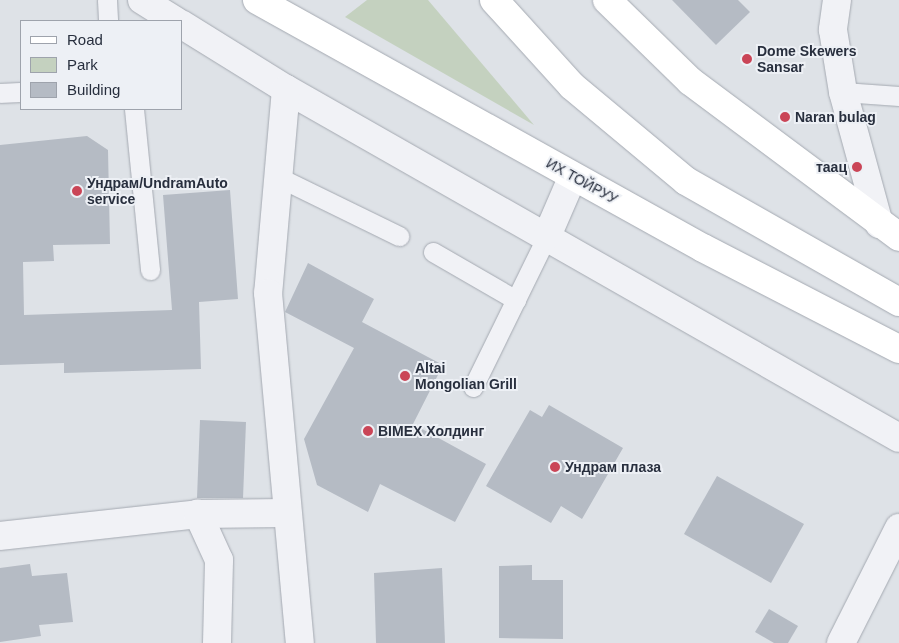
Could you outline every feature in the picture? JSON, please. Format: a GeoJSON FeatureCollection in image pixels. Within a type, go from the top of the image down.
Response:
{"type":"FeatureCollection","features":[{"type":"Feature","properties":{"kind":"main road"},"geometry":{"type":"LineString","coordinates":[[263,3],[301,0]]}},
{"type":"Feature","properties":{"kind":"main road"},"geometry":{"type":"LineString","coordinates":[[494,0],[572,86],[686,181],[899,302]]}},
{"type":"Feature","properties":{"kind":"main road"},"geometry":{"type":"LineString","coordinates":[[607,0],[690,81],[889,231]]}},
{"type":"Feature","properties":{"kind":"main road","name":"ИХ ТОЙРУУ"},"geometry":{"type":"LineString","coordinates":[[263,3],[574,176],[899,349]]}},
{"type":"Feature","properties":{"kind":"street"},"geometry":{"type":"LineString","coordinates":[[142,0],[174,20]]}},
{"type":"Feature","properties":{"kind":"street"},"geometry":{"type":"LineString","coordinates":[[837,0],[833,30],[843,92],[889,231]]}},
{"type":"Feature","properties":{"kind":"street"},"geometry":{"type":"LineString","coordinates":[[182,25],[286,89],[899,438]]}},
{"type":"Feature","properties":{"kind":"street"},"geometry":{"type":"LineString","coordinates":[[286,89],[268,293],[285,513],[300,643]]}},
{"type":"Feature","properties":{"kind":"street"},"geometry":{"type":"LineString","coordinates":[[547,236],[574,176]]}},
{"type":"Feature","properties":{"kind":"street"},"geometry":{"type":"LineString","coordinates":[[0,536],[198,514],[285,513]]}},
{"type":"Feature","properties":{"kind":"street"},"geometry":{"type":"LineString","coordinates":[[198,514],[219,560],[217,643]]}},
{"type":"Feature","properties":{"kind":"street"},"geometry":{"type":"LineString","coordinates":[[841,643],[899,528]]}},
{"type":"Feature","properties":{"kind":"lane"},"geometry":{"type":"LineString","coordinates":[[107,0],[108,20]]}},
{"type":"Feature","properties":{"kind":"lane"},"geometry":{"type":"LineString","coordinates":[[0,93],[20,92]]}},
{"type":"Feature","properties":{"kind":"lane"},"geometry":{"type":"LineString","coordinates":[[843,92],[899,96]]}},
{"type":"Feature","properties":{"kind":"lane"},"geometry":{"type":"LineString","coordinates":[[134,110],[150,270]]}},
{"type":"Feature","properties":{"kind":"lane"},"geometry":{"type":"LineString","coordinates":[[278,177],[399,236]]}},
{"type":"Feature","properties":{"kind":"lane"},"geometry":{"type":"LineString","coordinates":[[474,387],[547,236]]}},
{"type":"Feature","properties":{"kind":"lane"},"geometry":{"type":"LineString","coordinates":[[433,252],[516,300]]}},
{"type":"Feature","properties":{"kind":"green space"},"geometry":{"type":"Polygon","coordinates":[[[367,0],[428,0],[534,125],[345,17],[367,0]]]}},
{"type":"Feature","properties":{"kind":"building"},"geometry":{"type":"Polygon","coordinates":[[[672,0],[738,0],[750,12],[716,45],[672,0]]]}},
{"type":"Feature","properties":{"kind":"building"},"geometry":{"type":"Polygon","coordinates":[[[87,136],[108,150],[110,244],[53,245],[54,261],[23,262],[24,315],[172,310],[163,195],[230,190],[238,299],[199,302],[201,369],[64,373],[64,363],[0,365],[0,145],[87,136]]]}},
{"type":"Feature","properties":{"kind":"building","name":"BIMEX Холдинг"},"geometry":{"type":"Polygon","coordinates":[[[308,263],[374,299],[362,322],[443,365],[413,424],[486,464],[455,522],[380,484],[368,512],[317,485],[304,439],[354,348],[285,312],[308,263]]]}},
{"type":"Feature","properties":{"kind":"building","name":"Ундрам плаза"},"geometry":{"type":"Polygon","coordinates":[[[549,405],[623,448],[582,519],[561,506],[551,523],[486,486],[530,410],[542,417],[549,405]]]}},
{"type":"Feature","properties":{"kind":"building"},"geometry":{"type":"Polygon","coordinates":[[[200,420],[246,422],[243,498],[197,498],[200,420]]]}},
{"type":"Feature","properties":{"kind":"building"},"geometry":{"type":"Polygon","coordinates":[[[717,476],[804,524],[771,583],[684,534],[717,476]]]}},
{"type":"Feature","properties":{"kind":"building"},"geometry":{"type":"Polygon","coordinates":[[[30,564],[32,576],[67,573],[73,622],[39,625],[41,636],[0,642],[0,568],[30,564]]]}},
{"type":"Feature","properties":{"kind":"building"},"geometry":{"type":"Polygon","coordinates":[[[532,565],[532,580],[563,580],[563,639],[499,638],[499,566],[532,565]]]}},
{"type":"Feature","properties":{"kind":"building"},"geometry":{"type":"Polygon","coordinates":[[[442,568],[445,643],[376,643],[374,573],[442,568]]]}},
{"type":"Feature","properties":{"kind":"building"},"geometry":{"type":"Polygon","coordinates":[[[769,609],[798,626],[788,643],[774,643],[755,632],[769,609]]]}},
{"type":"Feature","properties":{"kind":"place","name":"Dome Skewers Sansar"},"geometry":{"type":"Point","coordinates":[747,59]}},
{"type":"Feature","properties":{"kind":"place","name":"Naran bulag"},"geometry":{"type":"Point","coordinates":[785,117]}},
{"type":"Feature","properties":{"kind":"place","name":"таац"},"geometry":{"type":"Point","coordinates":[857,167]}},
{"type":"Feature","properties":{"kind":"place","name":"Ундрам/UndramAuto service"},"geometry":{"type":"Point","coordinates":[77,191]}},
{"type":"Feature","properties":{"kind":"place","name":"Altai Mongolian Grill"},"geometry":{"type":"Point","coordinates":[405,376]}},
{"type":"Feature","properties":{"kind":"place","name":"BIMEX Холдинг"},"geometry":{"type":"Point","coordinates":[368,431]}},
{"type":"Feature","properties":{"kind":"place","name":"Ундрам плаза"},"geometry":{"type":"Point","coordinates":[555,467]}}]}
